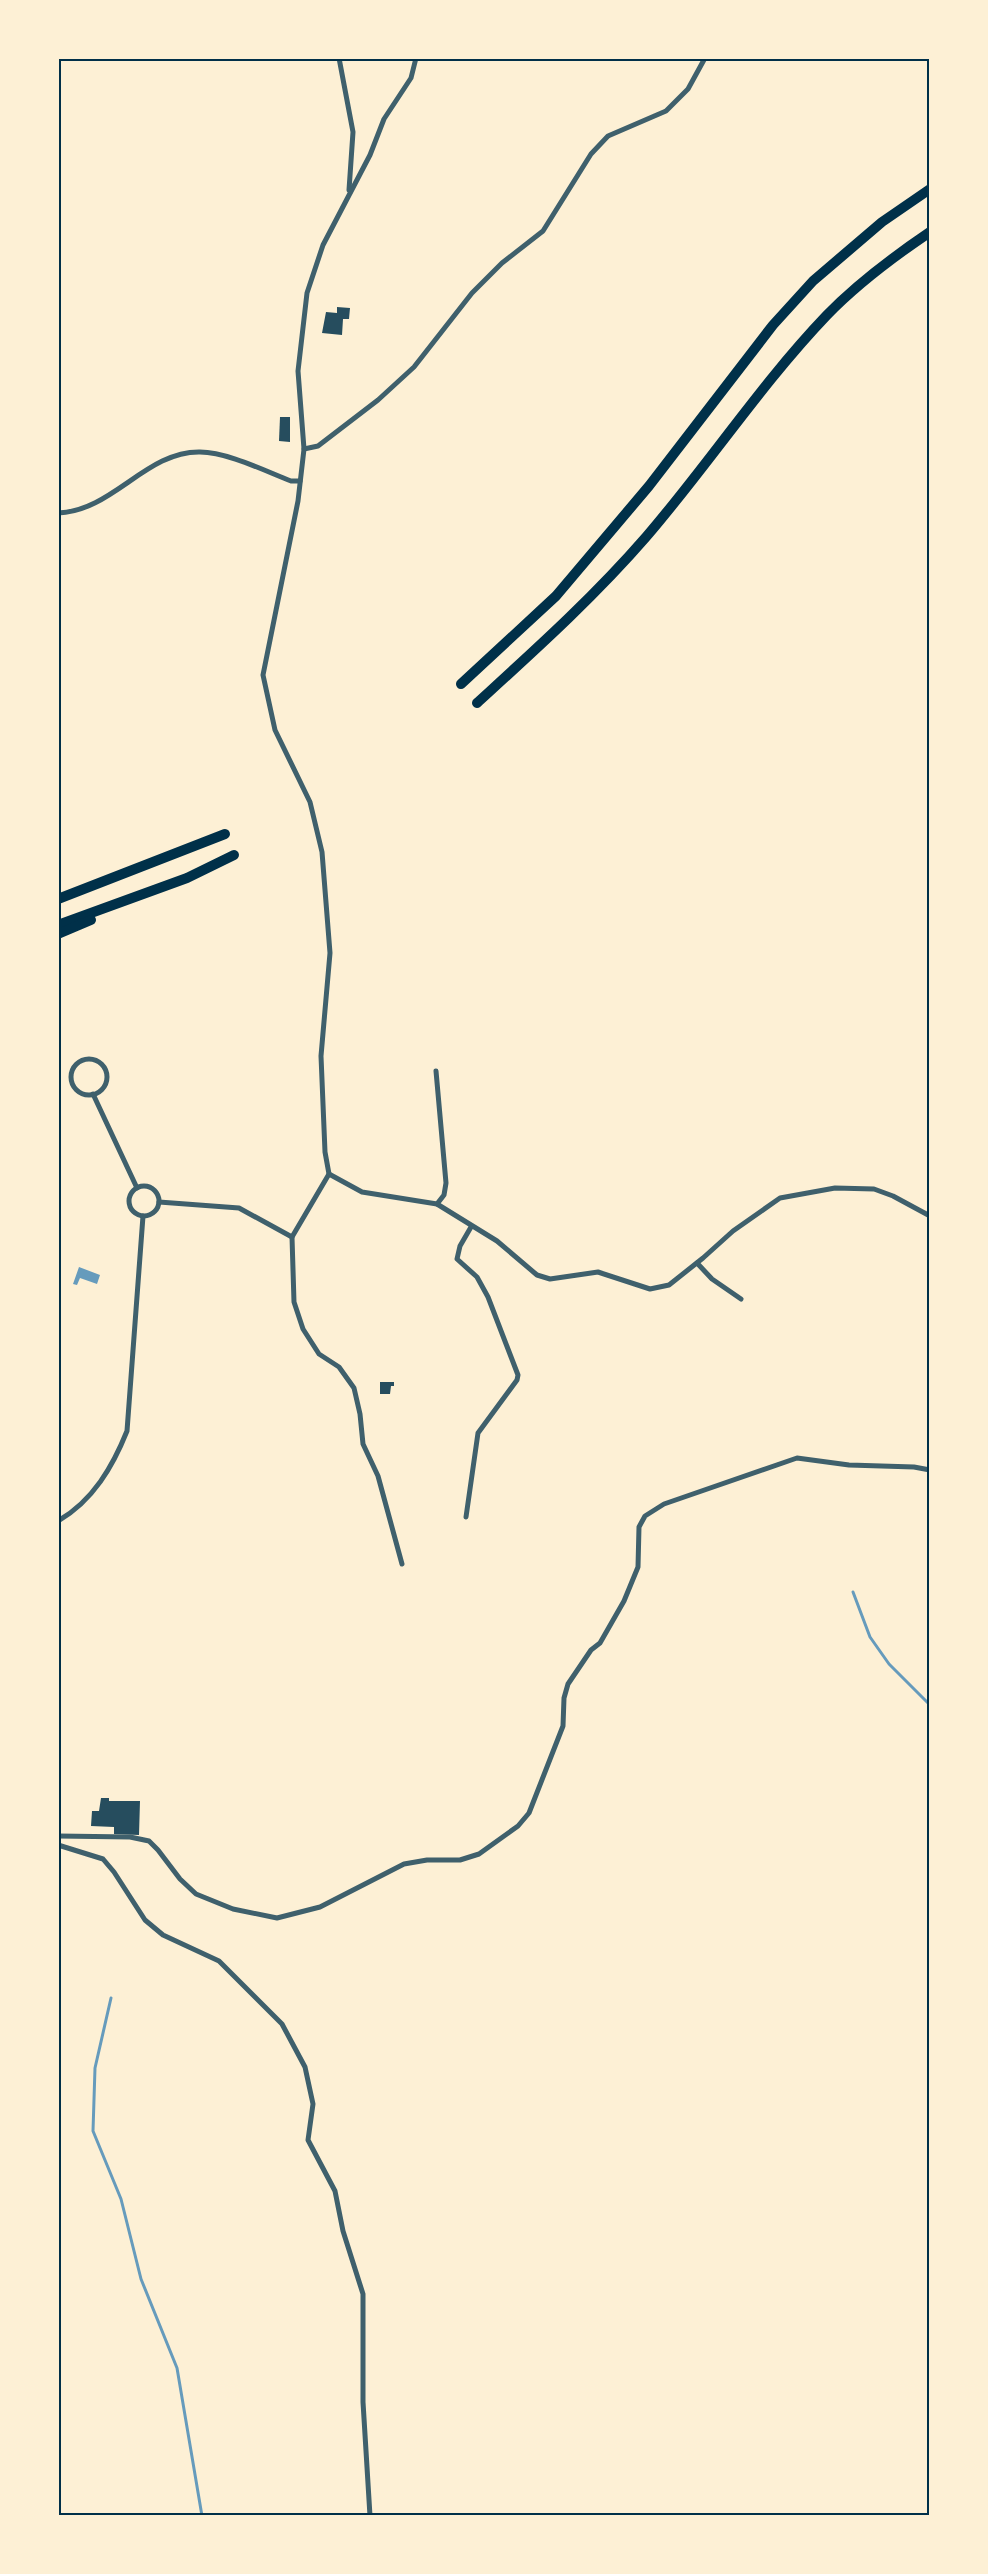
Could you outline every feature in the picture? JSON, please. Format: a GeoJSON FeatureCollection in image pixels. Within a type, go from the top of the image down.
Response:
{"type":"FeatureCollection","features":[{"type":"Feature","properties":{"kind":"highway"},"geometry":{"type":"LineString","coordinates":[[461,684],[556,596],[649,486],[773,325],[813,281],[847,249],[930,189]]}},
{"type":"Feature","properties":{"kind":"highway"},"geometry":{"type":"LineString","coordinates":[[477,703],[583,606],[616,571],[676,501],[773,376],[828,315],[893,257],[930,232]]}},
{"type":"Feature","properties":{"kind":"highway"},"geometry":{"type":"LineString","coordinates":[[58,897],[116,878],[225,834]]}},
{"type":"Feature","properties":{"kind":"highway"},"geometry":{"type":"LineString","coordinates":[[58,934],[234,855]]}},
{"type":"Feature","properties":{"kind":"highway"},"geometry":{"type":"LineString","coordinates":[[58,925],[187,878]]}},
{"type":"Feature","properties":{"kind":"street"},"geometry":{"type":"LineString","coordinates":[[339,58],[353,132],[349,195]]}},
{"type":"Feature","properties":{"kind":"street"},"geometry":{"type":"LineString","coordinates":[[402,1564],[378,1476],[363,1444],[354,1388],[339,1367],[319,1354],[303,1329],[294,1302],[292,1237],[329,1174],[325,1152],[321,1056],[330,953],[322,852],[310,802],[275,730],[263,675],[298,501],[304,449],[298,371],[307,293],[323,245],[370,155],[384,119],[411,78],[416,58]]}},
{"type":"Feature","properties":{"kind":"street"},"geometry":{"type":"LineString","coordinates":[[304,449],[318,446],[378,400],[414,367],[472,293],[502,263],[543,231],[591,154],[608,136],[666,111],[688,89],[705,58]]}},
{"type":"Feature","properties":{"kind":"street"},"geometry":{"type":"LineString","coordinates":[[58,513],[85,508],[103,500],[167,458],[185,453],[213,453],[291,481],[300,481]]}},
{"type":"Feature","properties":{"kind":"street"},"geometry":{"type":"LineString","coordinates":[[82,1060],[96,1061],[105,1071],[106,1077],[102,1088],[93,1094],[80,1093],[71,1081],[73,1069],[82,1060]]}},
{"type":"Feature","properties":{"kind":"street"},"geometry":{"type":"LineString","coordinates":[[436,1071],[446,1183],[444,1195],[437,1204]]}},
{"type":"Feature","properties":{"kind":"street"},"geometry":{"type":"LineString","coordinates":[[93,1094],[137,1188]]}},
{"type":"Feature","properties":{"kind":"street"},"geometry":{"type":"LineString","coordinates":[[329,1174],[362,1192],[437,1204],[497,1241],[537,1275],[550,1278],[598,1272],[650,1289],[669,1284],[733,1231],[780,1198],[835,1188],[874,1189],[893,1196],[930,1216]]}},
{"type":"Feature","properties":{"kind":"street"},"geometry":{"type":"LineString","coordinates":[[137,1188],[150,1188],[155,1191],[159,1202],[155,1211],[142,1216],[135,1213],[130,1204],[132,1193],[137,1188]]}},
{"type":"Feature","properties":{"kind":"street"},"geometry":{"type":"LineString","coordinates":[[159,1202],[239,1208],[292,1237]]}},
{"type":"Feature","properties":{"kind":"street"},"geometry":{"type":"LineString","coordinates":[[58,1521],[94,1491],[115,1460],[127,1431],[142,1216]]}},
{"type":"Feature","properties":{"kind":"street"},"geometry":{"type":"LineString","coordinates":[[466,1517],[478,1433],[517,1380],[518,1375],[497,1318],[477,1277],[457,1259],[460,1246],[471,1227]]}},
{"type":"Feature","properties":{"kind":"street"},"geometry":{"type":"LineString","coordinates":[[697,1263],[712,1279],[741,1299]]}},
{"type":"Feature","properties":{"kind":"street"},"geometry":{"type":"LineString","coordinates":[[58,1836],[130,1837],[149,1841],[180,1880],[196,1894],[233,1909],[278,1918],[320,1907],[404,1864],[427,1860],[453,1861],[478,1854],[518,1826],[529,1814],[563,1726],[564,1698],[568,1684],[591,1650],[600,1643],[624,1601],[638,1567],[639,1527],[645,1516],[664,1504],[797,1458],[849,1465],[914,1467],[930,1470]]}},
{"type":"Feature","properties":{"kind":"street"},"geometry":{"type":"LineString","coordinates":[[58,1845],[103,1859],[145,1920],[163,1935],[219,1961],[282,2024],[305,2067],[313,2104],[308,2140],[336,2191],[343,2231],[363,2294],[363,2402],[370,2516]]}},
{"type":"Feature","properties":{"kind":"water"},"geometry":{"type":"Polygon","coordinates":[[[79,1267],[100,1275],[97,1284],[80,1278],[77,1285],[73,1284],[79,1267]]]}},
{"type":"Feature","properties":{"kind":"building"},"geometry":{"type":"Polygon","coordinates":[[[337,307],[350,308],[349,319],[343,319],[342,335],[322,333],[326,312],[337,313],[337,307]]]}},
{"type":"Feature","properties":{"kind":"building"},"geometry":{"type":"Polygon","coordinates":[[[280,417],[290,417],[290,442],[279,441],[280,417]]]}},
{"type":"Feature","properties":{"kind":"building"},"geometry":{"type":"Polygon","coordinates":[[[380,1382],[394,1382],[390,1394],[380,1394],[380,1382]]]}},
{"type":"Feature","properties":{"kind":"building"},"geometry":{"type":"Polygon","coordinates":[[[101,1798],[109,1798],[109,1801],[140,1801],[139,1835],[114,1834],[114,1827],[91,1826],[92,1811],[99,1811],[101,1798]]]}},
{"type":"Feature","properties":{"kind":"waterway"},"geometry":{"type":"LineString","coordinates":[[853,1592],[870,1637],[889,1664],[930,1705]]}},
{"type":"Feature","properties":{"kind":"waterway"},"geometry":{"type":"LineString","coordinates":[[111,1998],[95,2068],[93,2131],[121,2199],[141,2279],[177,2368],[202,2516]]}}]}
